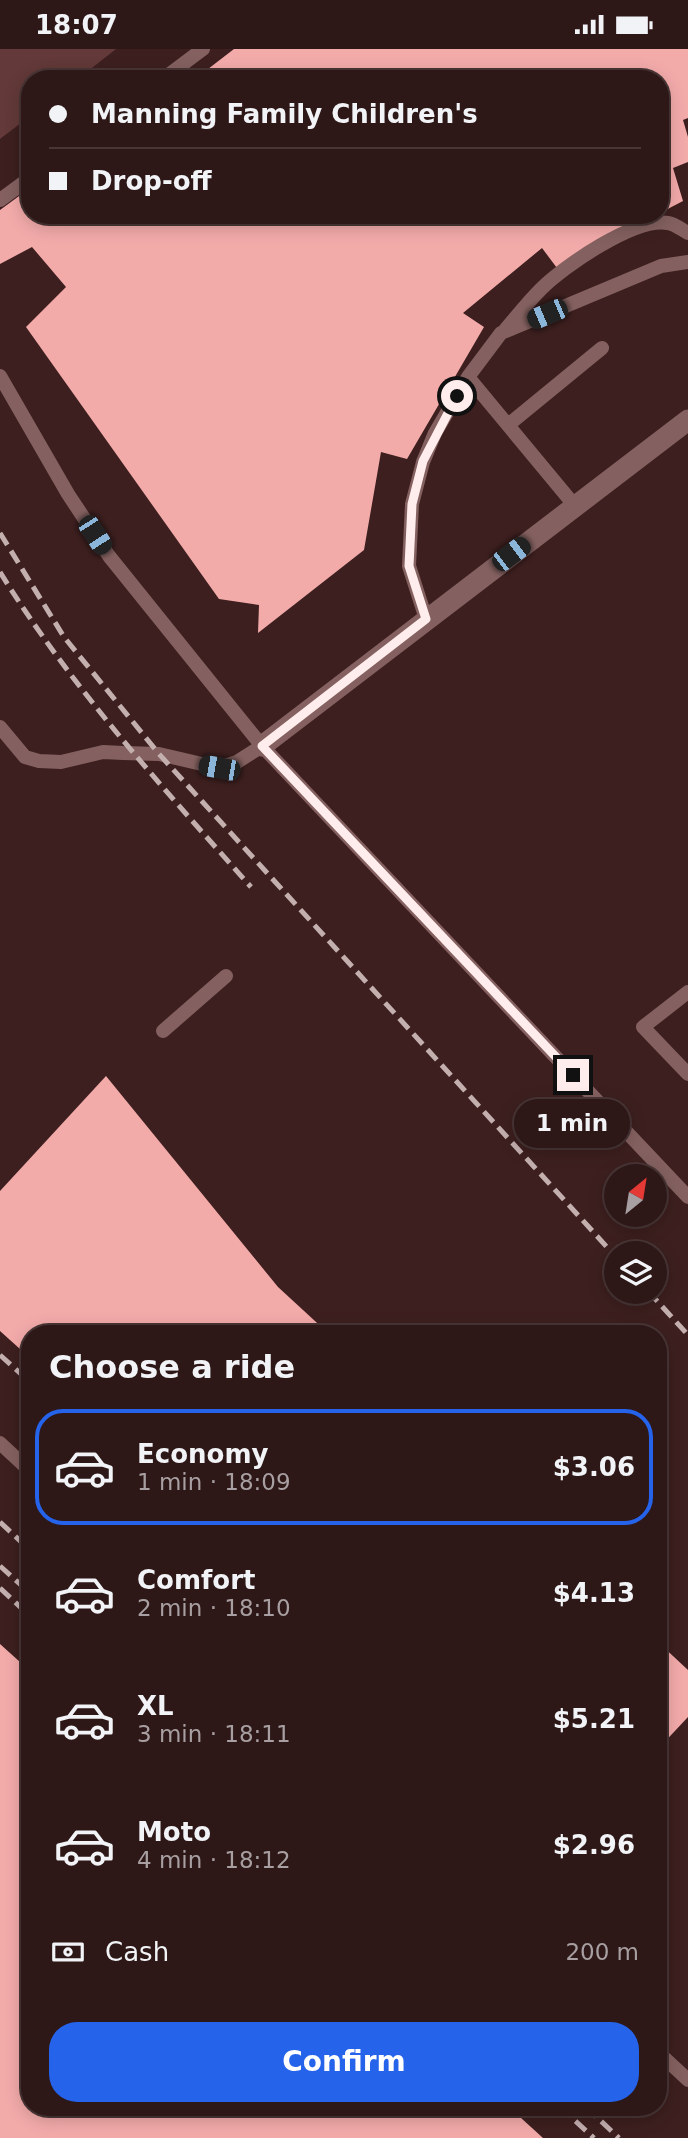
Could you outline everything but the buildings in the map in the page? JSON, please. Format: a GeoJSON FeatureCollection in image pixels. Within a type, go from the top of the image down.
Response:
{"type":"FeatureCollection","features":[{"type":"Feature","properties":{"kind":"street"},"geometry":{"type":"LineString","coordinates":[[262,746],[688,420]]}},
{"type":"Feature","properties":{"kind":"lane"},"geometry":{"type":"LineString","coordinates":[[175,70],[203,49]]}},
{"type":"Feature","properties":{"kind":"lane"},"geometry":{"type":"LineString","coordinates":[[0,200],[21,184]]}},
{"type":"Feature","properties":{"kind":"lane"},"geometry":{"type":"LineString","coordinates":[[426,619],[409,566],[412,504],[423,461],[435,433],[468,377],[501,333],[542,287],[591,252],[636,227],[652,224]]}},
{"type":"Feature","properties":{"kind":"lane"},"geometry":{"type":"LineString","coordinates":[[669,224],[688,233]]}},
{"type":"Feature","properties":{"kind":"lane"},"geometry":{"type":"LineString","coordinates":[[501,333],[661,267],[688,263]]}},
{"type":"Feature","properties":{"kind":"lane"},"geometry":{"type":"LineString","coordinates":[[508,425],[602,348]]}},
{"type":"Feature","properties":{"kind":"lane"},"geometry":{"type":"LineString","coordinates":[[468,377],[575,506]]}},
{"type":"Feature","properties":{"kind":"lane"},"geometry":{"type":"LineString","coordinates":[[1,383],[108,556],[262,746],[688,1197]]}},
{"type":"Feature","properties":{"kind":"lane"},"geometry":{"type":"LineString","coordinates":[[0,727],[25,757],[40,761],[61,762],[103,753],[159,754],[219,768],[237,762],[262,746]]}},
{"type":"Feature","properties":{"kind":"lane"},"geometry":{"type":"LineString","coordinates":[[163,1031],[226,976]]}},
{"type":"Feature","properties":{"kind":"lane"},"geometry":{"type":"LineString","coordinates":[[688,992],[643,1027],[688,1075]]}},
{"type":"Feature","properties":{"kind":"lane"},"geometry":{"type":"LineString","coordinates":[[0,1443],[21,1463]]}},
{"type":"Feature","properties":{"kind":"lane"},"geometry":{"type":"LineString","coordinates":[[667,2060],[688,2080]]}},
{"type":"Feature","properties":{"kind":"shaded area"},"geometry":{"type":"Polygon","coordinates":[[[0,49],[116,49],[89,70],[21,70],[21,123],[0,139],[0,49]]]}},
{"type":"Feature","properties":{"kind":"railway"},"geometry":{"type":"LineString","coordinates":[[0,533],[64,637],[159,754],[604,1244]]}},
{"type":"Feature","properties":{"kind":"railway"},"geometry":{"type":"LineString","coordinates":[[0,572],[87,696],[151,774],[251,887]]}},
{"type":"Feature","properties":{"kind":"railway"},"geometry":{"type":"LineString","coordinates":[[660,1304],[688,1335]]}},
{"type":"Feature","properties":{"kind":"railway"},"geometry":{"type":"LineString","coordinates":[[0,1355],[21,1374]]}},
{"type":"Feature","properties":{"kind":"railway"},"geometry":{"type":"LineString","coordinates":[[0,1522],[21,1542]]}},
{"type":"Feature","properties":{"kind":"railway"},"geometry":{"type":"LineString","coordinates":[[0,1566],[21,1585]]}},
{"type":"Feature","properties":{"kind":"railway"},"geometry":{"type":"LineString","coordinates":[[0,1588],[21,1608]]}},
{"type":"Feature","properties":{"kind":"railway"},"geometry":{"type":"LineString","coordinates":[[570,2116],[594,2138]]}},
{"type":"Feature","properties":{"kind":"railway"},"geometry":{"type":"LineString","coordinates":[[596,2116],[619,2138]]}},
{"type":"Feature","properties":{"kind":"route"},"geometry":{"type":"LineString","coordinates":[[457,396],[435,433],[423,461],[412,504],[409,566],[426,619],[262,746],[573,1075]]}}]}
